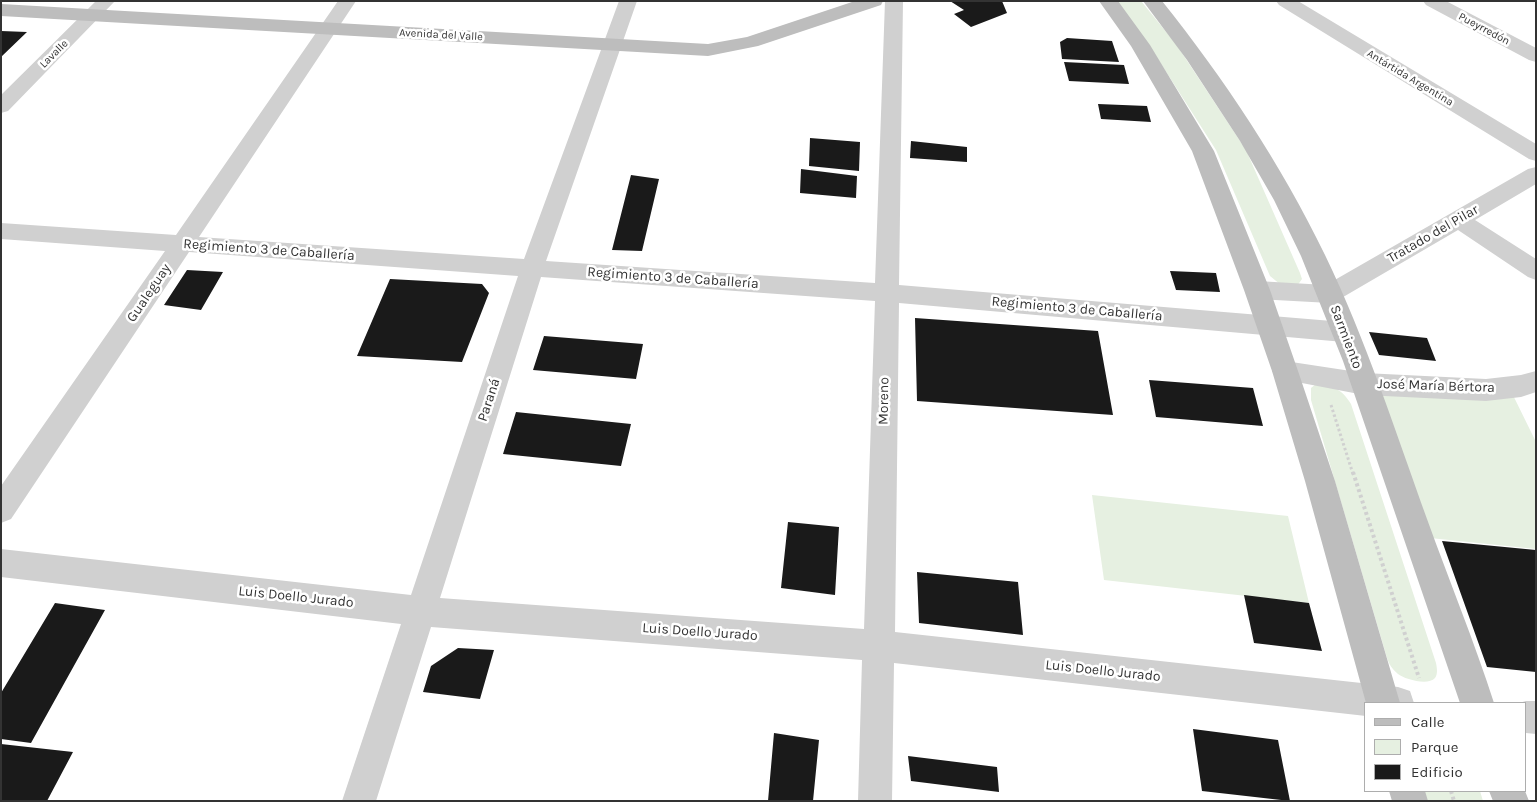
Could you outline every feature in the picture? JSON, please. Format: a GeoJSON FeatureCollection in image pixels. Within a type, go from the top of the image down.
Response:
{"type":"FeatureCollection","features":[{"type":"Feature","properties":{"kind":"main road","name":"Avenida del Valle"},"geometry":{"type":"LineString","coordinates":[[1,10],[99,8],[328,28],[708,50],[751,42],[874,1]]}},
{"type":"Feature","properties":{"kind":"main road"},"geometry":{"type":"LineString","coordinates":[[1108,1],[1140,45],[1203,151],[1270,326],[1388,702]]}},
{"type":"Feature","properties":{"kind":"main road","name":"Sarmiento"},"geometry":{"type":"LineString","coordinates":[[1152,1],[1186,43],[1256,150],[1301,231],[1330,294],[1364,384],[1477,702]]}},
{"type":"Feature","properties":{"kind":"street","name":"Gualeguay"},"geometry":{"type":"LineString","coordinates":[[1,510],[347,1]]}},
{"type":"Feature","properties":{"kind":"street","name":"Paraná"},"geometry":{"type":"LineString","coordinates":[[359,801],[532,268],[628,1]]}},
{"type":"Feature","properties":{"kind":"street","name":"Moreno"},"geometry":{"type":"LineString","coordinates":[[875,801],[894,1]]}},
{"type":"Feature","properties":{"kind":"street","name":"Antártida Argentina"},"geometry":{"type":"LineString","coordinates":[[1285,1],[1536,154]]}},
{"type":"Feature","properties":{"kind":"street","name":"Pueyrredón"},"geometry":{"type":"LineString","coordinates":[[1432,1],[1536,56]]}},
{"type":"Feature","properties":{"kind":"street"},"geometry":{"type":"LineString","coordinates":[[1462,1],[1476,25]]}},
{"type":"Feature","properties":{"kind":"street","name":"Lavalle"},"geometry":{"type":"LineString","coordinates":[[1,107],[99,8]]}},
{"type":"Feature","properties":{"kind":"street","name":"Tratado del Pilar"},"geometry":{"type":"LineString","coordinates":[[1330,294],[1536,174]]}},
{"type":"Feature","properties":{"kind":"street"},"geometry":{"type":"LineString","coordinates":[[1458,219],[1536,271]]}},
{"type":"Feature","properties":{"kind":"street","name":"Regimiento 3 de Caballería"},"geometry":{"type":"LineString","coordinates":[[1,231],[886,293],[1344,332]]}},
{"type":"Feature","properties":{"kind":"street"},"geometry":{"type":"LineString","coordinates":[[1257,290],[1330,294]]}},
{"type":"Feature","properties":{"kind":"street","name":"José María Bértora"},"geometry":{"type":"LineString","coordinates":[[1285,371],[1364,384],[1486,390],[1521,386],[1536,381]]}},
{"type":"Feature","properties":{"kind":"street","name":"Luis Doello Jurado"},"geometry":{"type":"LineString","coordinates":[[1,563],[421,611],[878,646],[1379,702]]}},
{"type":"Feature","properties":{"kind":"path"},"geometry":{"type":"LineString","coordinates":[[1330,403],[1420,680]]}},
{"type":"Feature","properties":{"kind":"green space"},"geometry":{"type":"Polygon","coordinates":[[[1116,1],[1141,1],[1176,44],[1246,150],[1300,273],[1302,279],[1297,286],[1281,285],[1270,276],[1216,150],[1149,45],[1116,1]]]}},
{"type":"Feature","properties":{"kind":"green space"},"geometry":{"type":"Polygon","coordinates":[[[1316,384],[1336,389],[1351,404],[1436,663],[1437,675],[1432,680],[1422,682],[1401,676],[1392,668],[1388,660],[1311,400],[1311,388],[1316,384]]]}},
{"type":"Feature","properties":{"kind":"green space"},"geometry":{"type":"Polygon","coordinates":[[[1390,385],[1508,385],[1536,442],[1536,549],[1430,538],[1379,400],[1390,385]]]}},
{"type":"Feature","properties":{"kind":"green space"},"geometry":{"type":"Polygon","coordinates":[[[1092,495],[1288,516],[1309,603],[1104,580],[1092,495]]]}},
{"type":"Feature","properties":{"kind":"green space"},"geometry":{"type":"Polygon","coordinates":[[[1424,792],[1480,792],[1483,801],[1427,801],[1424,792]]]}},
{"type":"Feature","properties":{"kind":"building"},"geometry":{"type":"Polygon","coordinates":[[[950,1],[1002,1],[1007,13],[971,27],[954,14],[964,10],[950,1]]]}},
{"type":"Feature","properties":{"kind":"building"},"geometry":{"type":"Polygon","coordinates":[[[1,31],[27,32],[1,57],[1,31]]]}},
{"type":"Feature","properties":{"kind":"building"},"geometry":{"type":"Polygon","coordinates":[[[1067,38],[1112,41],[1119,62],[1062,59],[1060,42],[1067,38]]]}},
{"type":"Feature","properties":{"kind":"building"},"geometry":{"type":"Polygon","coordinates":[[[1064,62],[1124,65],[1129,84],[1069,81],[1064,62]]]}},
{"type":"Feature","properties":{"kind":"building"},"geometry":{"type":"Polygon","coordinates":[[[1098,104],[1147,106],[1151,122],[1101,119],[1098,104]]]}},
{"type":"Feature","properties":{"kind":"building"},"geometry":{"type":"Polygon","coordinates":[[[810,138],[860,142],[859,171],[809,166],[810,138]]]}},
{"type":"Feature","properties":{"kind":"building"},"geometry":{"type":"Polygon","coordinates":[[[911,141],[967,147],[967,162],[910,158],[911,141]]]}},
{"type":"Feature","properties":{"kind":"building"},"geometry":{"type":"Polygon","coordinates":[[[801,169],[857,176],[856,198],[800,193],[801,169]]]}},
{"type":"Feature","properties":{"kind":"building"},"geometry":{"type":"Polygon","coordinates":[[[631,175],[659,179],[642,251],[612,250],[631,175]]]}},
{"type":"Feature","properties":{"kind":"building"},"geometry":{"type":"Polygon","coordinates":[[[187,270],[223,272],[201,310],[164,305],[187,270]]]}},
{"type":"Feature","properties":{"kind":"building"},"geometry":{"type":"Polygon","coordinates":[[[1170,271],[1216,273],[1220,292],[1176,290],[1170,271]]]}},
{"type":"Feature","properties":{"kind":"building"},"geometry":{"type":"Polygon","coordinates":[[[390,279],[482,284],[489,293],[462,362],[357,356],[390,279]]]}},
{"type":"Feature","properties":{"kind":"building"},"geometry":{"type":"Polygon","coordinates":[[[915,318],[1098,331],[1113,415],[917,401],[915,318]]]}},
{"type":"Feature","properties":{"kind":"building"},"geometry":{"type":"Polygon","coordinates":[[[1369,332],[1427,338],[1436,361],[1379,355],[1369,332]]]}},
{"type":"Feature","properties":{"kind":"building"},"geometry":{"type":"Polygon","coordinates":[[[544,336],[643,344],[636,379],[533,370],[544,336]]]}},
{"type":"Feature","properties":{"kind":"building"},"geometry":{"type":"Polygon","coordinates":[[[1149,380],[1253,388],[1263,426],[1156,417],[1149,380]]]}},
{"type":"Feature","properties":{"kind":"building"},"geometry":{"type":"Polygon","coordinates":[[[516,412],[631,424],[621,466],[503,454],[516,412]]]}},
{"type":"Feature","properties":{"kind":"building"},"geometry":{"type":"Polygon","coordinates":[[[788,522],[839,527],[835,595],[781,588],[788,522]]]}},
{"type":"Feature","properties":{"kind":"building"},"geometry":{"type":"Polygon","coordinates":[[[1442,541],[1536,550],[1536,672],[1487,667],[1442,541]]]}},
{"type":"Feature","properties":{"kind":"building"},"geometry":{"type":"Polygon","coordinates":[[[917,572],[1018,582],[1023,635],[919,623],[917,572]]]}},
{"type":"Feature","properties":{"kind":"building"},"geometry":{"type":"Polygon","coordinates":[[[1244,595],[1309,603],[1322,651],[1254,643],[1244,595]]]}},
{"type":"Feature","properties":{"kind":"building"},"geometry":{"type":"Polygon","coordinates":[[[55,603],[105,610],[31,743],[1,739],[1,693],[55,603]]]}},
{"type":"Feature","properties":{"kind":"building"},"geometry":{"type":"Polygon","coordinates":[[[458,648],[494,650],[480,699],[423,692],[431,666],[458,648]]]}},
{"type":"Feature","properties":{"kind":"building"},"geometry":{"type":"Polygon","coordinates":[[[1193,729],[1278,740],[1290,801],[1202,791],[1193,729]]]}},
{"type":"Feature","properties":{"kind":"building"},"geometry":{"type":"Polygon","coordinates":[[[774,733],[819,740],[813,801],[768,801],[774,733]]]}},
{"type":"Feature","properties":{"kind":"building"},"geometry":{"type":"Polygon","coordinates":[[[1,744],[73,752],[47,801],[1,801],[1,744]]]}},
{"type":"Feature","properties":{"kind":"building"},"geometry":{"type":"Polygon","coordinates":[[[908,756],[997,767],[999,792],[911,781],[908,756]]]}}]}
